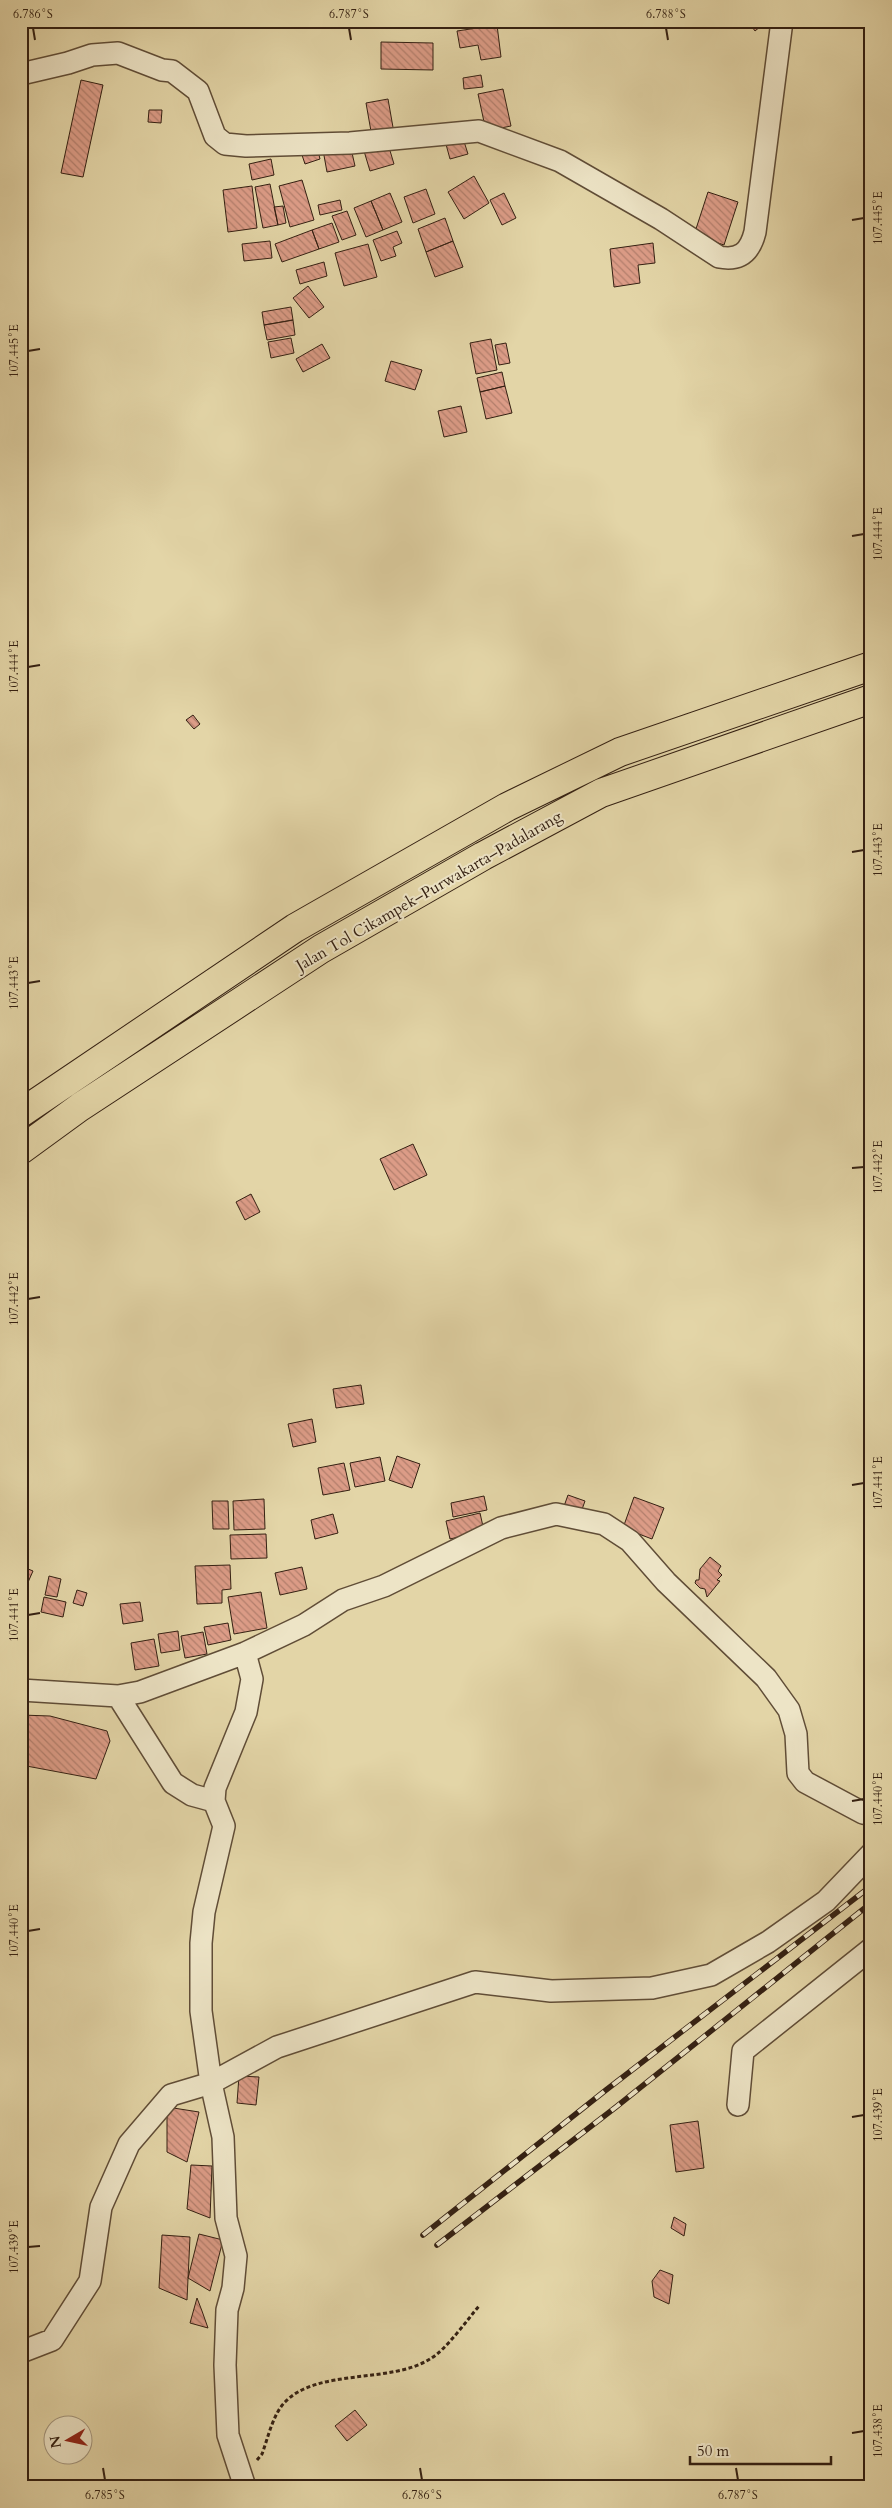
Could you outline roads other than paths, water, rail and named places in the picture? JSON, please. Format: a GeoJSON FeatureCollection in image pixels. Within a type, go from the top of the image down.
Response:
{"type":"FeatureCollection","features":[{"type":"Feature","properties":{"kind":"highway","name":"Jalan Tol Cikampek–Purwakarta–Padalarang"},"geometry":{"type":"LineString","coordinates":[[21,1113],[295,928],[507,807],[620,752],[871,666]]}},
{"type":"Feature","properties":{"kind":"highway","name":"Jalan Tol Cikampek–Purwakarta–Padalarang"},"geometry":{"type":"LineString","coordinates":[[21,1150],[80,1108],[322,949],[483,856],[601,794],[871,699]]}},
{"type":"Feature","properties":{"kind":"street"},"geometry":{"type":"LineString","coordinates":[[21,74],[68,63],[92,55],[118,53],[162,70],[172,71],[198,91],[215,136],[225,144],[246,146],[350,143],[479,131],[560,161],[660,219],[719,257],[728,259],[747,252],[753,243],[782,21]]}},
{"type":"Feature","properties":{"kind":"street"},"geometry":{"type":"LineString","coordinates":[[21,1690],[118,1696],[148,1689],[245,1654],[304,1626],[343,1600],[384,1586],[501,1528],[556,1514],[604,1524],[630,1541],[666,1582],[766,1678],[789,1710],[796,1734],[798,1773],[805,1782],[863,1813],[871,1814]]}},
{"type":"Feature","properties":{"kind":"street"},"geometry":{"type":"LineString","coordinates":[[243,2482],[228,2435],[225,2365],[227,2310],[233,2288],[236,2256],[226,2218],[223,2137],[211,2083],[201,2011],[201,1953],[204,1912],[224,1826],[214,1801],[215,1788],[246,1712],[252,1679],[245,1654]]}},
{"type":"Feature","properties":{"kind":"street"},"geometry":{"type":"LineString","coordinates":[[118,1696],[173,1782],[192,1795],[214,1801]]}},
{"type":"Feature","properties":{"kind":"street"},"geometry":{"type":"LineString","coordinates":[[21,2352],[52,2340],[90,2281],[101,2207],[129,2144],[172,2095],[211,2083],[277,2047],[475,1982],[551,1991],[652,1988],[711,1975],[768,1942],[826,1901],[871,1854]]}},
{"type":"Feature","properties":{"kind":"street"},"geometry":{"type":"LineString","coordinates":[[738,2104],[743,2051],[871,1949]]}},
{"type":"Feature","properties":{"kind":"railway"},"geometry":{"type":"LineString","coordinates":[[423,2235],[606,2090],[871,1886]]}},
{"type":"Feature","properties":{"kind":"railway"},"geometry":{"type":"LineString","coordinates":[[437,2245],[616,2107],[871,1903]]}}]}
